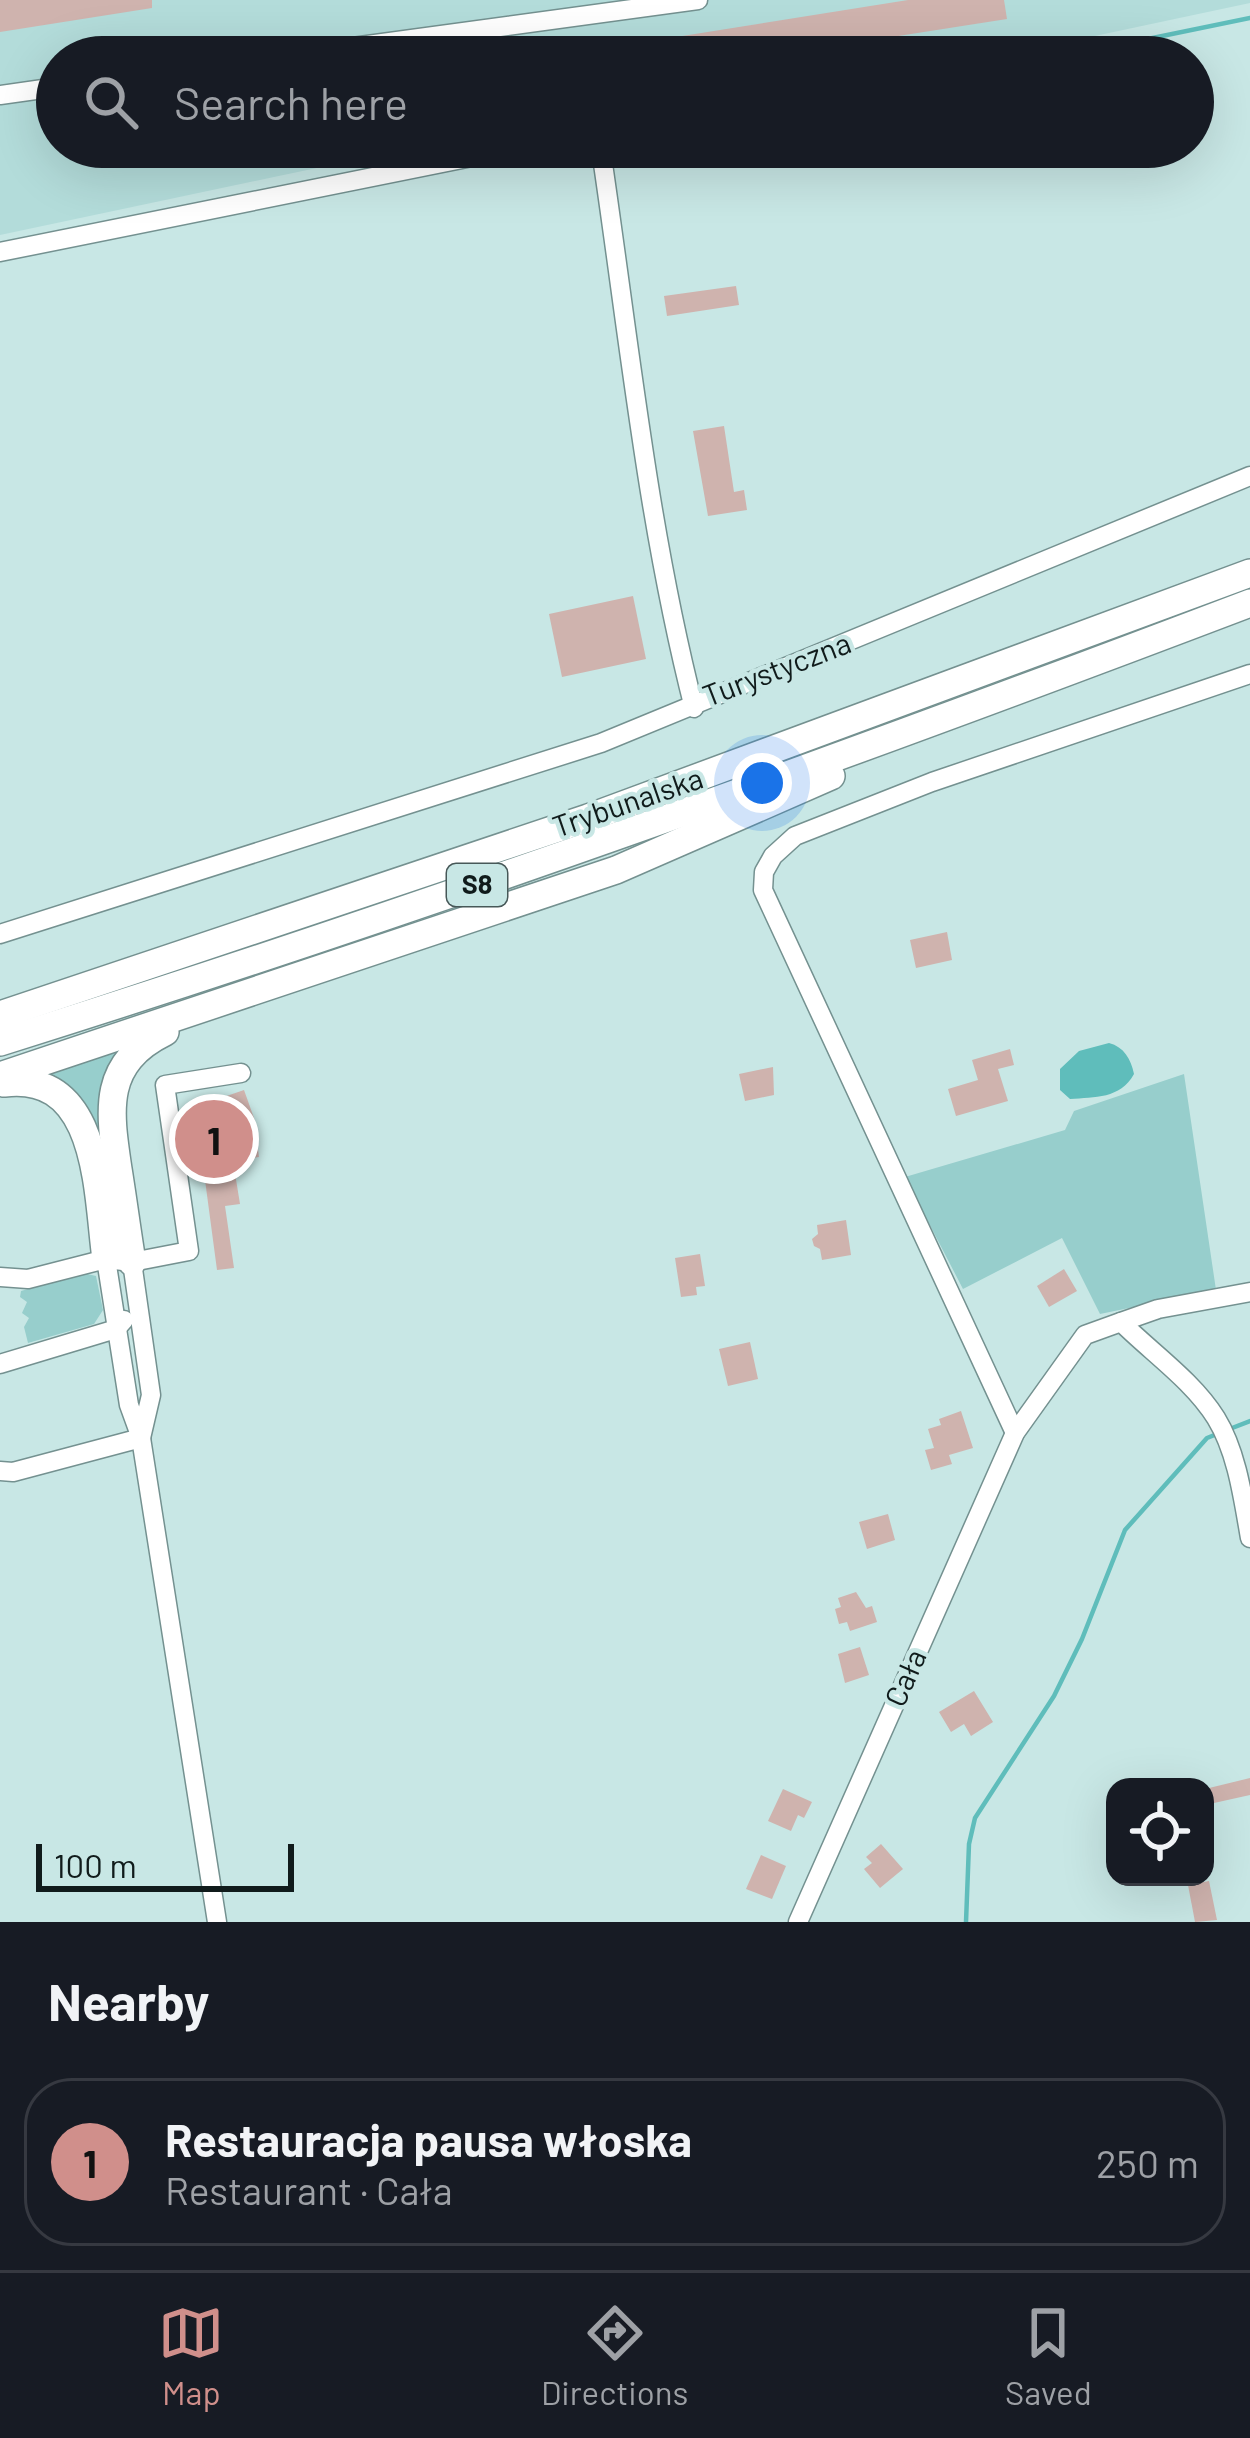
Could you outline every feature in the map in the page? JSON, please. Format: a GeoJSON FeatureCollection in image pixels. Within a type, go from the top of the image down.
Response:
{"type":"FeatureCollection","features":[{"type":"Feature","properties":{"kind":"highway","name":"Trybunalska"},"geometry":{"type":"LineString","coordinates":[[0,1015],[630,803],[1250,572]]}},
{"type":"Feature","properties":{"kind":"highway","name":"Trybunalska"},"geometry":{"type":"LineString","coordinates":[[0,1042],[387,916],[950,717],[1250,602]]}},
{"type":"Feature","properties":{"kind":"highway"},"geometry":{"type":"LineString","coordinates":[[0,1079],[644,859],[778,802],[950,717]]}},
{"type":"Feature","properties":{"kind":"highway"},"geometry":{"type":"LineString","coordinates":[[119,1261],[113,1090],[138,1048],[194,1013]]}},
{"type":"Feature","properties":{"kind":"highway"},"geometry":{"type":"LineString","coordinates":[[0,1079],[45,1086],[61,1094],[76,1111],[119,1261]]}},
{"type":"Feature","properties":{"kind":"street"},"geometry":{"type":"LineString","coordinates":[[433,36],[698,0]]}},
{"type":"Feature","properties":{"kind":"street"},"geometry":{"type":"LineString","coordinates":[[0,95],[36,90]]}},
{"type":"Feature","properties":{"kind":"street"},"geometry":{"type":"LineString","coordinates":[[0,252],[418,168]]}},
{"type":"Feature","properties":{"kind":"street","name":"Turystyczna"},"geometry":{"type":"LineString","coordinates":[[604,168],[640,420],[694,708],[1250,476]]}},
{"type":"Feature","properties":{"kind":"street"},"geometry":{"type":"LineString","coordinates":[[1015,1433],[764,890],[764,872],[773,856],[795,836],[814,828],[932,782],[1250,674]]}},
{"type":"Feature","properties":{"kind":"street"},"geometry":{"type":"LineString","coordinates":[[0,934],[453,793],[694,708]]}},
{"type":"Feature","properties":{"kind":"street"},"geometry":{"type":"LineString","coordinates":[[0,1277],[34,1277],[189,1252],[166,1085],[241,1073]]}},
{"type":"Feature","properties":{"kind":"street"},"geometry":{"type":"LineString","coordinates":[[119,1261],[138,1304],[152,1395],[141,1438]]}},
{"type":"Feature","properties":{"kind":"street"},"geometry":{"type":"LineString","coordinates":[[119,1261],[116,1329],[129,1405],[141,1438],[217,1922]]}},
{"type":"Feature","properties":{"kind":"street"},"geometry":{"type":"LineString","coordinates":[[0,1262],[34,1277]]}},
{"type":"Feature","properties":{"kind":"street","name":"Cała"},"geometry":{"type":"LineString","coordinates":[[798,1922],[1015,1433],[1085,1335],[1157,1309],[1250,1292]]}},
{"type":"Feature","properties":{"kind":"street"},"geometry":{"type":"LineString","coordinates":[[0,1364],[116,1329],[138,1304]]}},
{"type":"Feature","properties":{"kind":"street"},"geometry":{"type":"LineString","coordinates":[[1120,1322],[1202,1400],[1219,1423],[1250,1538]]}},
{"type":"Feature","properties":{"kind":"street"},"geometry":{"type":"LineString","coordinates":[[0,1471],[13,1472],[141,1438]]}},
{"type":"Feature","properties":{"kind":"shaded area"},"geometry":{"type":"Polygon","coordinates":[[[0,0],[1250,0],[1095,36],[36,36],[36,168],[317,168],[0,235],[0,0]]]}},
{"type":"Feature","properties":{"kind":"shaded area"},"geometry":{"type":"Polygon","coordinates":[[[1109,1043],[1126,1054],[1134,1074],[1114,1092],[1070,1099],[1060,1090],[1060,1069],[1079,1051],[1109,1043]]]}},
{"type":"Feature","properties":{"kind":"shaded area"},"geometry":{"type":"Polygon","coordinates":[[[120,1049],[102,1090],[101,1135],[78,1094],[46,1072],[120,1049]]]}},
{"type":"Feature","properties":{"kind":"shaded area"},"geometry":{"type":"Polygon","coordinates":[[[1184,1074],[1216,1290],[1100,1314],[1062,1238],[963,1289],[905,1177],[1065,1130],[1074,1111],[1184,1074]]]}},
{"type":"Feature","properties":{"kind":"shaded area"},"geometry":{"type":"Polygon","coordinates":[[[83,1273],[96,1276],[103,1310],[94,1324],[28,1343],[24,1327],[29,1318],[22,1313],[27,1302],[20,1297],[21,1291],[83,1273]]]}},
{"type":"Feature","properties":{"kind":"building"},"geometry":{"type":"Polygon","coordinates":[[[0,0],[152,0],[152,8],[0,32],[0,0]]]}},
{"type":"Feature","properties":{"kind":"building"},"geometry":{"type":"Polygon","coordinates":[[[908,0],[1004,0],[1007,19],[898,36],[682,36],[908,0]]]}},
{"type":"Feature","properties":{"kind":"building"},"geometry":{"type":"Polygon","coordinates":[[[736,286],[739,305],[667,316],[664,296],[736,286]]]}},
{"type":"Feature","properties":{"kind":"building"},"geometry":{"type":"Polygon","coordinates":[[[724,426],[734,492],[744,490],[747,510],[708,516],[693,431],[724,426]]]}},
{"type":"Feature","properties":{"kind":"building"},"geometry":{"type":"Polygon","coordinates":[[[633,596],[646,659],[562,677],[549,614],[633,596]]]}},
{"type":"Feature","properties":{"kind":"building"},"geometry":{"type":"Polygon","coordinates":[[[947,932],[952,960],[916,968],[910,940],[947,932]]]}},
{"type":"Feature","properties":{"kind":"building"},"geometry":{"type":"Polygon","coordinates":[[[1010,1049],[1014,1065],[998,1069],[1008,1101],[956,1116],[948,1089],[978,1080],[972,1060],[1010,1049]]]}},
{"type":"Feature","properties":{"kind":"building"},"geometry":{"type":"Polygon","coordinates":[[[773,1067],[774,1095],[745,1101],[739,1074],[773,1067]]]}},
{"type":"Feature","properties":{"kind":"building"},"geometry":{"type":"Polygon","coordinates":[[[244,1090],[254,1118],[259,1157],[233,1161],[240,1204],[225,1206],[234,1268],[217,1270],[203,1165],[190,1166],[187,1142],[199,1140],[195,1112],[211,1110],[209,1104],[215,1100],[244,1090]]]}},
{"type":"Feature","properties":{"kind":"building"},"geometry":{"type":"Polygon","coordinates":[[[846,1220],[851,1255],[822,1260],[812,1239],[818,1234],[817,1225],[846,1220]]]}},
{"type":"Feature","properties":{"kind":"building"},"geometry":{"type":"Polygon","coordinates":[[[700,1254],[705,1286],[696,1287],[697,1295],[681,1297],[675,1258],[700,1254]]]}},
{"type":"Feature","properties":{"kind":"building"},"geometry":{"type":"Polygon","coordinates":[[[1064,1269],[1077,1291],[1049,1307],[1037,1286],[1064,1269]]]}},
{"type":"Feature","properties":{"kind":"building"},"geometry":{"type":"Polygon","coordinates":[[[750,1342],[758,1379],[728,1386],[719,1349],[750,1342]]]}},
{"type":"Feature","properties":{"kind":"building"},"geometry":{"type":"Polygon","coordinates":[[[961,1411],[973,1448],[949,1455],[952,1464],[931,1470],[925,1450],[934,1448],[928,1429],[961,1411]]]}},
{"type":"Feature","properties":{"kind":"building"},"geometry":{"type":"Polygon","coordinates":[[[888,1514],[895,1540],[867,1549],[859,1522],[888,1514]]]}},
{"type":"Feature","properties":{"kind":"building"},"geometry":{"type":"Polygon","coordinates":[[[856,1592],[866,1608],[872,1606],[877,1622],[850,1631],[847,1622],[839,1624],[835,1609],[841,1607],[838,1598],[856,1592]]]}},
{"type":"Feature","properties":{"kind":"building"},"geometry":{"type":"Polygon","coordinates":[[[860,1647],[869,1675],[845,1683],[838,1654],[860,1647]]]}},
{"type":"Feature","properties":{"kind":"building"},"geometry":{"type":"Polygon","coordinates":[[[974,1691],[993,1722],[971,1736],[964,1724],[951,1732],[939,1712],[974,1691]]]}},
{"type":"Feature","properties":{"kind":"building"},"geometry":{"type":"Polygon","coordinates":[[[1250,1778],[1250,1795],[1214,1803],[1214,1787],[1250,1778]]]}},
{"type":"Feature","properties":{"kind":"building"},"geometry":{"type":"Polygon","coordinates":[[[783,1789],[812,1802],[804,1818],[798,1815],[791,1831],[768,1821],[783,1789]]]}},
{"type":"Feature","properties":{"kind":"building"},"geometry":{"type":"Polygon","coordinates":[[[881,1844],[903,1869],[880,1888],[864,1869],[872,1863],[866,1857],[881,1844]]]}},
{"type":"Feature","properties":{"kind":"building"},"geometry":{"type":"Polygon","coordinates":[[[761,1855],[786,1866],[772,1899],[746,1889],[761,1855]]]}},
{"type":"Feature","properties":{"kind":"building"},"geometry":{"type":"Polygon","coordinates":[[[1188,1886],[1210,1886],[1217,1920],[1195,1922],[1188,1886]]]}},
{"type":"Feature","properties":{"kind":"waterway"},"geometry":{"type":"LineString","coordinates":[[1162,36],[1250,18]]}},
{"type":"Feature","properties":{"kind":"waterway"},"geometry":{"type":"LineString","coordinates":[[1227,1430],[1250,1421]]}},
{"type":"Feature","properties":{"kind":"waterway"},"geometry":{"type":"LineString","coordinates":[[966,1922],[969,1844],[975,1818],[1054,1696],[1125,1530],[1207,1438],[1217,1434]]}},
{"type":"Feature","properties":{"kind":"place","name":"Restauracja pausa włoska"},"geometry":{"type":"Point","coordinates":[214,1139]}}]}
